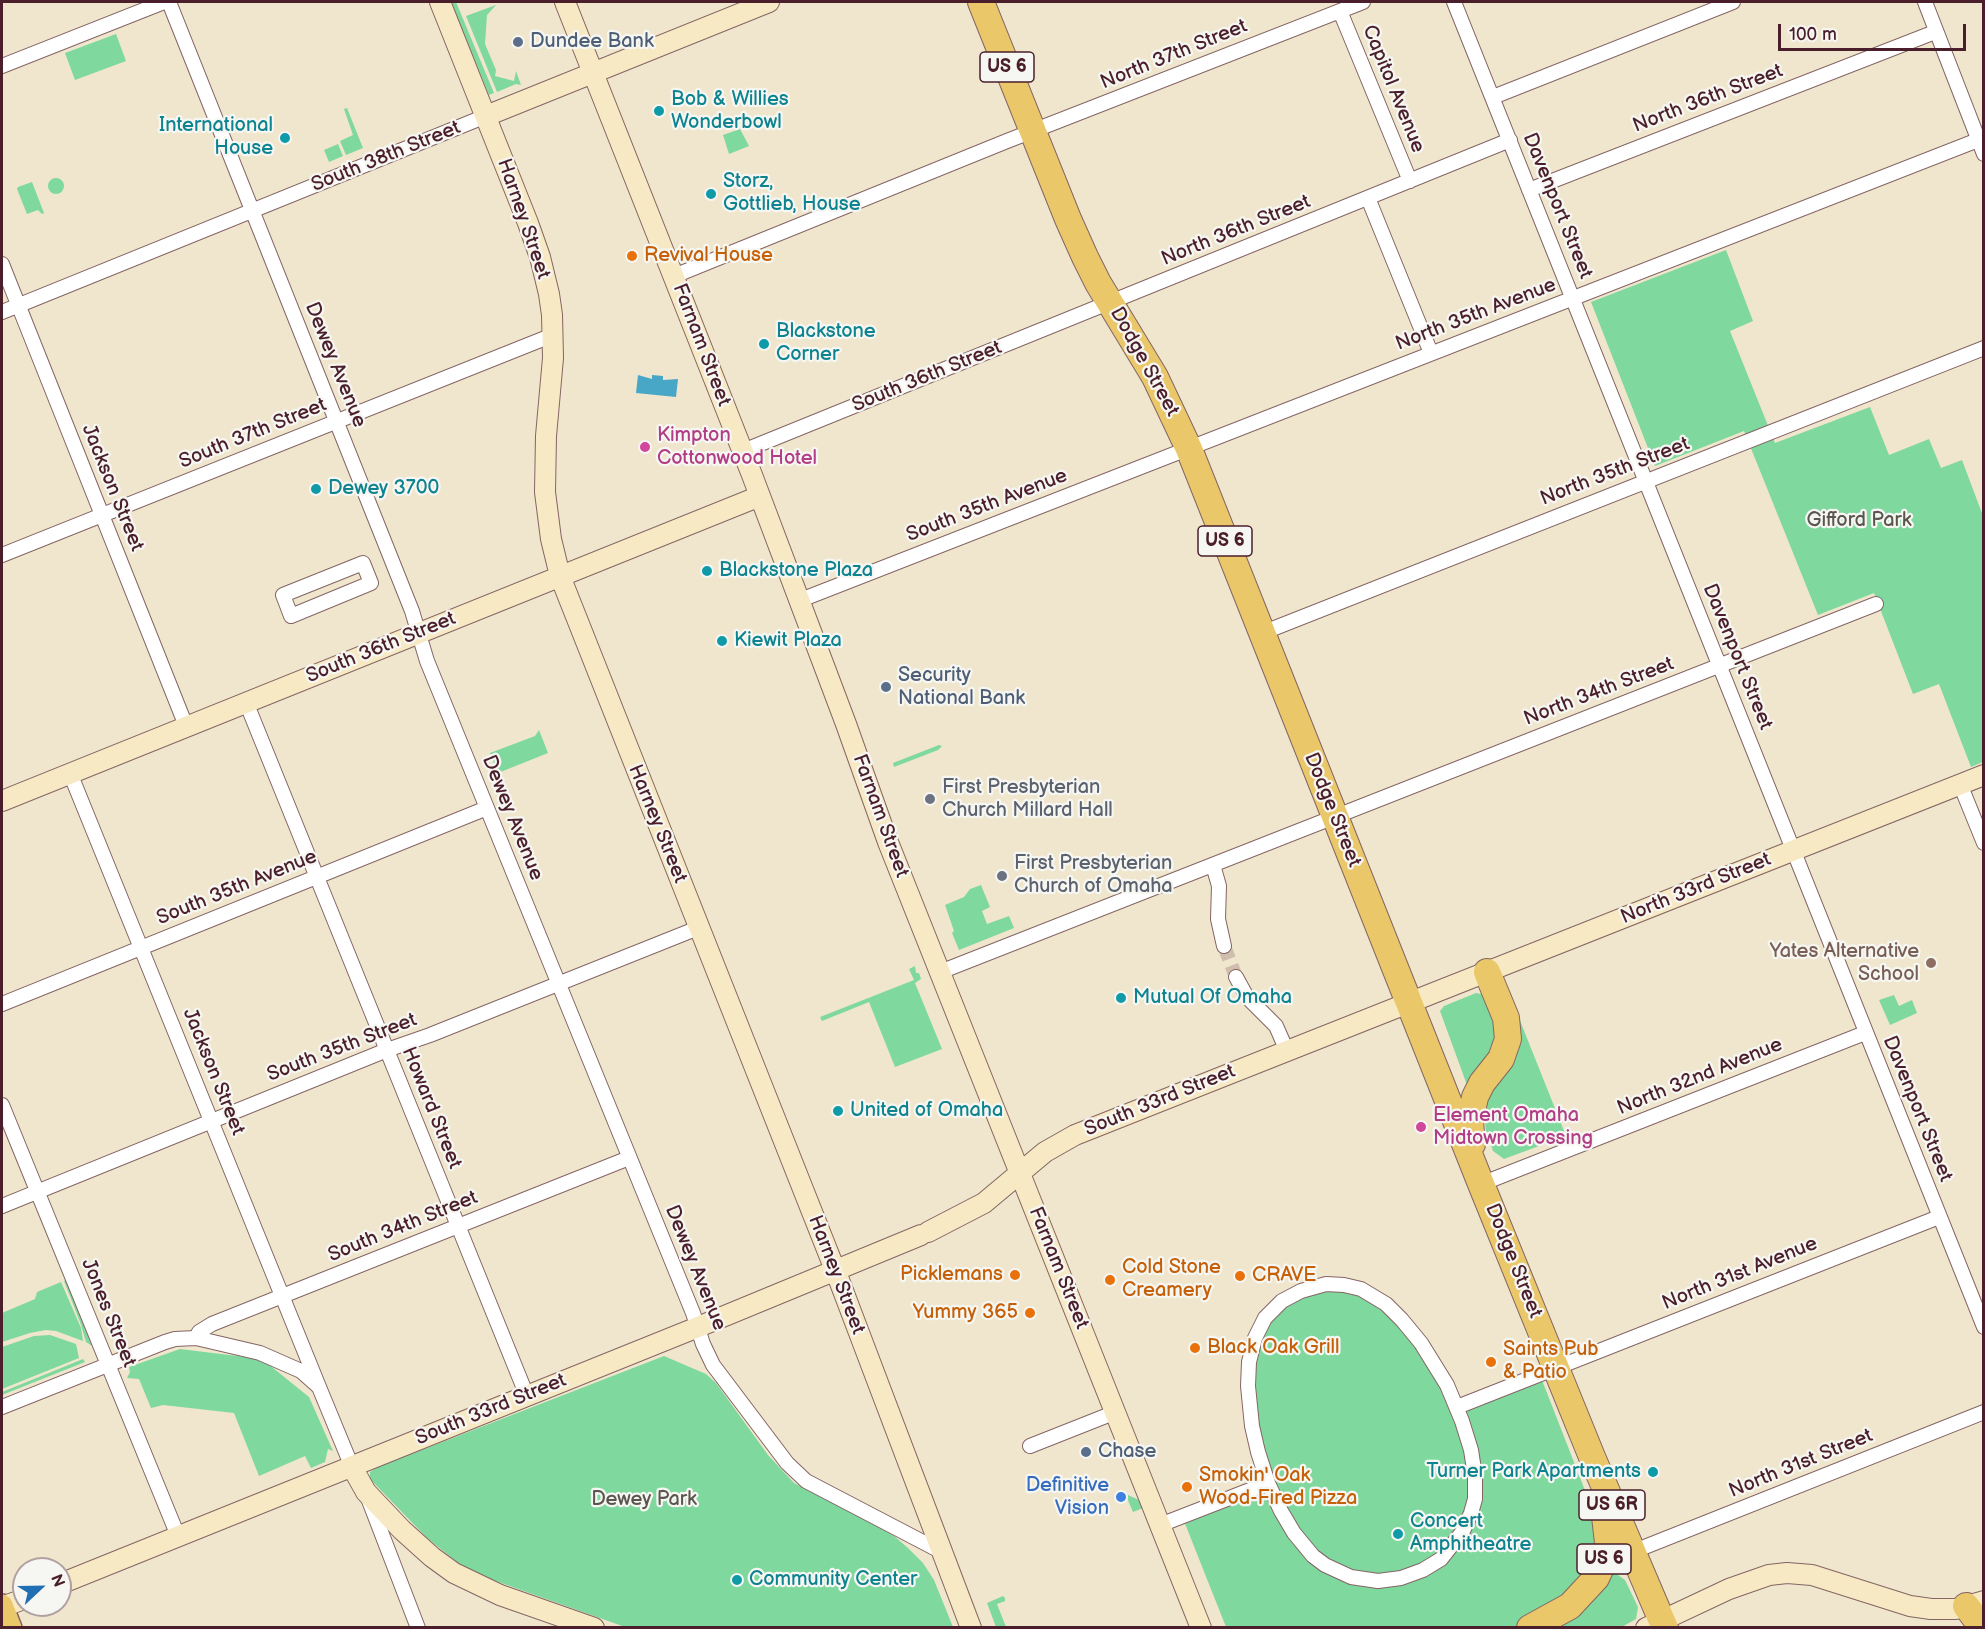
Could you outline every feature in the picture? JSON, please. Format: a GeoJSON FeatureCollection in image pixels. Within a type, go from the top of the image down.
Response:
{"type":"FeatureCollection","features":[{"type":"Feature","properties":{"kind":"highway","name":"Dodge Street"},"geometry":{"type":"LineString","coordinates":[[981,2],[1071,225],[1095,277],[1155,377],[1189,449],[1478,1176],[1648,1589],[1657,1625]]}},
{"type":"Feature","properties":{"kind":"highway"},"geometry":{"type":"LineString","coordinates":[[1478,1176],[1470,1121],[1473,1102],[1482,1083],[1501,1059],[1508,1039],[1506,1018],[1487,972]]}},
{"type":"Feature","properties":{"kind":"highway","name":"US 6"},"geometry":{"type":"LineString","coordinates":[[1530,1628],[1570,1606],[1596,1578],[1604,1561],[1608,1538],[1603,1502],[1592,1457]]}},
{"type":"Feature","properties":{"kind":"highway"},"geometry":{"type":"LineString","coordinates":[[1596,1578],[1618,1570],[1648,1589]]}},
{"type":"Feature","properties":{"kind":"highway"},"geometry":{"type":"LineString","coordinates":[[1972,1612],[1983,1627]]}},
{"type":"Feature","properties":{"kind":"main road","name":"Harney Street"},"geometry":{"type":"LineString","coordinates":[[440,2],[538,250],[549,295],[553,335],[552,381],[545,454],[545,492],[551,539],[560,576],[835,1269],[971,1628]]}},
{"type":"Feature","properties":{"kind":"main road","name":"Farnam Street"},"geometry":{"type":"LineString","coordinates":[[565,2],[743,450],[888,842],[1201,1628]]}},
{"type":"Feature","properties":{"kind":"main road","name":"South 38th Street"},"geometry":{"type":"LineString","coordinates":[[486,116],[769,2]]}},
{"type":"Feature","properties":{"kind":"main road","name":"South 36th Street"},"geometry":{"type":"LineString","coordinates":[[2,801],[760,496]]}},
{"type":"Feature","properties":{"kind":"main road","name":"North 33rd Street"},"geometry":{"type":"LineString","coordinates":[[1409,1002],[1983,775]]}},
{"type":"Feature","properties":{"kind":"main road","name":"South 33rd Street"},"geometry":{"type":"LineString","coordinates":[[72,1579],[698,1327],[924,1233],[984,1203],[1045,1152],[1075,1135],[1409,1002]]}},
{"type":"Feature","properties":{"kind":"main road"},"geometry":{"type":"LineString","coordinates":[[352,1467],[366,1492],[414,1542],[463,1579],[500,1595],[594,1628]]}},
{"type":"Feature","properties":{"kind":"main road"},"geometry":{"type":"LineString","coordinates":[[1657,1625],[1729,1589],[1769,1575],[1787,1573],[1812,1575],[1910,1606],[1972,1612]]}},
{"type":"Feature","properties":{"kind":"main road"},"geometry":{"type":"LineString","coordinates":[[2,1606],[11,1628]]}},
{"type":"Feature","properties":{"kind":"street"},"geometry":{"type":"LineString","coordinates":[[2,66],[164,2]]}},
{"type":"Feature","properties":{"kind":"street","name":"Dewey Avenue"},"geometry":{"type":"LineString","coordinates":[[169,2],[392,563],[427,661],[703,1344],[720,1375],[796,1473],[815,1487],[942,1552]]}},
{"type":"Feature","properties":{"kind":"street","name":"North 37th Street"},"geometry":{"type":"LineString","coordinates":[[1033,132],[1364,2]]}},
{"type":"Feature","properties":{"kind":"street","name":"Davenport Street"},"geometry":{"type":"LineString","coordinates":[[1454,2],[1939,1217],[1978,1296],[1983,1327]]}},
{"type":"Feature","properties":{"kind":"street"},"geometry":{"type":"LineString","coordinates":[[1493,97],[1732,2]]}},
{"type":"Feature","properties":{"kind":"street"},"geometry":{"type":"LineString","coordinates":[[1924,2],[1983,154]]}},
{"type":"Feature","properties":{"kind":"street","name":"Capitol Avenue"},"geometry":{"type":"LineString","coordinates":[[1340,11],[1410,181]]}},
{"type":"Feature","properties":{"kind":"street","name":"North 36th Street"},"geometry":{"type":"LineString","coordinates":[[1529,190],[1935,32]]}},
{"type":"Feature","properties":{"kind":"street","name":"South 38th Street"},"geometry":{"type":"LineString","coordinates":[[2,312],[486,116]]}},
{"type":"Feature","properties":{"kind":"street"},"geometry":{"type":"LineString","coordinates":[[674,276],[1033,132]]}},
{"type":"Feature","properties":{"kind":"street","name":"North 36th Street"},"geometry":{"type":"LineString","coordinates":[[1111,303],[1510,140]]}},
{"type":"Feature","properties":{"kind":"street","name":"North 35th Avenue"},"geometry":{"type":"LineString","coordinates":[[1189,449],[1978,140]]}},
{"type":"Feature","properties":{"kind":"street"},"geometry":{"type":"LineString","coordinates":[[1368,198],[1431,353]]}},
{"type":"Feature","properties":{"kind":"street","name":"Jackson Street"},"geometry":{"type":"LineString","coordinates":[[2,264],[186,726]]}},
{"type":"Feature","properties":{"kind":"street","name":"South 36th Street"},"geometry":{"type":"LineString","coordinates":[[743,450],[1111,303]]}},
{"type":"Feature","properties":{"kind":"street","name":"South 37th Street"},"geometry":{"type":"LineString","coordinates":[[2,555],[553,335]]}},
{"type":"Feature","properties":{"kind":"street","name":"North 35th Street"},"geometry":{"type":"LineString","coordinates":[[1262,633],[1983,348]]}},
{"type":"Feature","properties":{"kind":"street","name":"South 35th Avenue"},"geometry":{"type":"LineString","coordinates":[[798,601],[1189,449]]}},
{"type":"Feature","properties":{"kind":"street"},"geometry":{"type":"LineString","coordinates":[[363,563],[367,573],[371,583],[291,616],[283,595],[363,563]]}},
{"type":"Feature","properties":{"kind":"street"},"geometry":{"type":"LineString","coordinates":[[367,573],[392,563]]}},
{"type":"Feature","properties":{"kind":"street","name":"North 34th Street"},"geometry":{"type":"LineString","coordinates":[[1336,817],[1876,604]]}},
{"type":"Feature","properties":{"kind":"street","name":"Howard Street"},"geometry":{"type":"LineString","coordinates":[[246,702],[527,1396]]}},
{"type":"Feature","properties":{"kind":"street","name":"Jackson Street"},"geometry":{"type":"LineString","coordinates":[[70,773],[352,1467]]}},
{"type":"Feature","properties":{"kind":"street"},"geometry":{"type":"LineString","coordinates":[[1960,784],[1983,843]]}},
{"type":"Feature","properties":{"kind":"street","name":"South 35th Avenue"},"geometry":{"type":"LineString","coordinates":[[2,1004],[487,808]]}},
{"type":"Feature","properties":{"kind":"street"},"geometry":{"type":"LineString","coordinates":[[940,972],[1336,817]]}},
{"type":"Feature","properties":{"kind":"street"},"geometry":{"type":"LineString","coordinates":[[1212,865],[1219,886],[1218,919],[1224,946]]}},
{"type":"Feature","properties":{"kind":"street","name":"South 35th Street"},"geometry":{"type":"LineString","coordinates":[[2,1206],[698,927]]}},
{"type":"Feature","properties":{"kind":"street"},"geometry":{"type":"LineString","coordinates":[[1236,976],[1250,1000],[1276,1026],[1287,1051]]}},
{"type":"Feature","properties":{"kind":"street","name":"North 32nd Avenue"},"geometry":{"type":"LineString","coordinates":[[1478,1176],[1865,1033]]}},
{"type":"Feature","properties":{"kind":"street","name":"Jones Street"},"geometry":{"type":"LineString","coordinates":[[2,1105],[178,1536]]}},
{"type":"Feature","properties":{"kind":"street","name":"South 34th Street"},"geometry":{"type":"LineString","coordinates":[[196,1338],[199,1332],[212,1324],[629,1158]]}},
{"type":"Feature","properties":{"kind":"street","name":"North 31st Avenue"},"geometry":{"type":"LineString","coordinates":[[1457,1407],[1939,1217]]}},
{"type":"Feature","properties":{"kind":"street"},"geometry":{"type":"LineString","coordinates":[[1325,1284],[1361,1289],[1386,1304],[1411,1329],[1430,1356],[1457,1407],[1468,1441],[1475,1491],[1471,1513],[1459,1538],[1448,1552],[1430,1566],[1411,1575],[1388,1581],[1364,1580],[1343,1574],[1324,1565],[1311,1554],[1294,1533],[1268,1483],[1251,1420],[1248,1386],[1250,1357],[1255,1338],[1265,1318],[1280,1303],[1301,1291],[1325,1284]]}},
{"type":"Feature","properties":{"kind":"street"},"geometry":{"type":"LineString","coordinates":[[2,1407],[165,1342],[196,1338],[260,1353],[301,1371],[319,1387]]}},
{"type":"Feature","properties":{"kind":"street"},"geometry":{"type":"LineString","coordinates":[[1034,1445],[1116,1412]]}},
{"type":"Feature","properties":{"kind":"street","name":"North 31st Street"},"geometry":{"type":"LineString","coordinates":[[1632,1552],[1983,1412]]}},
{"type":"Feature","properties":{"kind":"street"},"geometry":{"type":"LineString","coordinates":[[1160,1524],[1268,1483]]}},
{"type":"Feature","properties":{"kind":"street"},"geometry":{"type":"LineString","coordinates":[[366,1492],[418,1628]]}},
{"type":"Feature","properties":{"kind":"green space"},"geometry":{"type":"Polygon","coordinates":[[[451,2],[456,2],[494,93],[489,95],[451,2]]]}},
{"type":"Feature","properties":{"kind":"green space"},"geometry":{"type":"Polygon","coordinates":[[[496,5],[487,15],[485,44],[496,70],[495,76],[514,81],[516,71],[521,85],[516,84],[497,92],[466,16],[496,5]]]}},
{"type":"Feature","properties":{"kind":"green space"},"geometry":{"type":"Polygon","coordinates":[[[116,34],[126,61],[75,80],[65,53],[116,34]]]}},
{"type":"Feature","properties":{"kind":"green space"},"geometry":{"type":"Polygon","coordinates":[[[347,108],[363,148],[346,155],[340,141],[353,135],[344,109],[347,108]]]}},
{"type":"Feature","properties":{"kind":"green space"},"geometry":{"type":"Polygon","coordinates":[[[740,129],[749,146],[729,154],[723,135],[740,129]]]}},
{"type":"Feature","properties":{"kind":"green space"},"geometry":{"type":"Polygon","coordinates":[[[338,144],[343,156],[329,162],[324,150],[338,144]]]}},
{"type":"Feature","properties":{"kind":"green space"},"geometry":{"type":"Polygon","coordinates":[[[56,178],[64,186],[56,194],[48,186],[56,178]]]}},
{"type":"Feature","properties":{"kind":"green space"},"geometry":{"type":"Polygon","coordinates":[[[32,182],[44,213],[42,214],[38,210],[27,214],[17,189],[32,182]]]}},
{"type":"Feature","properties":{"kind":"green space","name":"Gifford Park"},"geometry":{"type":"Polygon","coordinates":[[[1726,250],[1753,321],[1730,331],[1775,443],[1870,407],[1889,455],[1929,439],[1941,468],[1962,460],[1983,516],[1983,762],[1971,767],[1939,684],[1913,694],[1874,593],[1818,615],[1744,431],[1655,466],[1591,302],[1726,250]]]}},
{"type":"Feature","properties":{"kind":"green space"},"geometry":{"type":"Polygon","coordinates":[[[539,730],[548,753],[498,773],[490,753],[535,736],[539,730]]]}},
{"type":"Feature","properties":{"kind":"green space"},"geometry":{"type":"Polygon","coordinates":[[[939,745],[942,746],[938,750],[894,767],[893,763],[939,745]]]}},
{"type":"Feature","properties":{"kind":"green space"},"geometry":{"type":"Polygon","coordinates":[[[981,885],[990,907],[982,911],[987,924],[1009,916],[1014,928],[959,950],[945,905],[964,897],[970,889],[981,885]]]}},
{"type":"Feature","properties":{"kind":"green space"},"geometry":{"type":"Polygon","coordinates":[[[915,966],[916,973],[919,973],[921,979],[915,983],[942,1049],[895,1067],[869,1002],[822,1021],[820,1017],[914,980],[909,969],[915,966]]]}},
{"type":"Feature","properties":{"kind":"green space"},"geometry":{"type":"Polygon","coordinates":[[[1505,983],[1566,1136],[1504,1159],[1493,1151],[1486,1131],[1484,1113],[1485,1087],[1505,1064],[1505,983]]]}},
{"type":"Feature","properties":{"kind":"green space"},"geometry":{"type":"Polygon","coordinates":[[[1476,993],[1486,995],[1505,1037],[1467,1085],[1440,1011],[1444,1006],[1476,993]]]}},
{"type":"Feature","properties":{"kind":"green space"},"geometry":{"type":"Polygon","coordinates":[[[1894,995],[1899,1006],[1912,1000],[1917,1013],[1890,1025],[1879,1000],[1894,995]]]}},
{"type":"Feature","properties":{"kind":"green space"},"geometry":{"type":"Polygon","coordinates":[[[66,1280],[92,1346],[86,1342],[64,1281],[66,1280]]]}},
{"type":"Feature","properties":{"kind":"green space"},"geometry":{"type":"Polygon","coordinates":[[[61,1282],[81,1328],[83,1341],[56,1331],[46,1330],[2,1342],[2,1313],[35,1299],[37,1292],[61,1282]]]}},
{"type":"Feature","properties":{"kind":"green space"},"geometry":{"type":"Polygon","coordinates":[[[1325,1284],[1386,1304],[1457,1407],[1540,1375],[1618,1575],[1625,1580],[1638,1607],[1636,1619],[1620,1628],[1226,1627],[1182,1516],[1268,1483],[1248,1386],[1265,1318],[1325,1284]]]}},
{"type":"Feature","properties":{"kind":"green space"},"geometry":{"type":"Polygon","coordinates":[[[50,1335],[76,1344],[79,1358],[2,1389],[2,1347],[34,1336],[50,1335]]]}},
{"type":"Feature","properties":{"kind":"green space"},"geometry":{"type":"Polygon","coordinates":[[[180,1349],[262,1359],[309,1397],[333,1451],[328,1449],[325,1462],[311,1468],[305,1456],[259,1476],[234,1413],[163,1405],[151,1408],[139,1379],[127,1378],[130,1372],[129,1367],[180,1349]]]}},
{"type":"Feature","properties":{"kind":"green space","name":"Dewey Park"},"geometry":{"type":"Polygon","coordinates":[[[664,1356],[706,1374],[716,1383],[768,1455],[794,1483],[881,1528],[908,1548],[923,1563],[934,1580],[953,1627],[625,1627],[490,1579],[461,1565],[427,1538],[370,1479],[370,1472],[378,1467],[664,1356]]]}},
{"type":"Feature","properties":{"kind":"green space"},"geometry":{"type":"Polygon","coordinates":[[[83,1359],[85,1362],[2,1395],[2,1392],[83,1359]]]}},
{"type":"Feature","properties":{"kind":"green space"},"geometry":{"type":"Polygon","coordinates":[[[1128,1495],[1139,1500],[1143,1508],[1133,1512],[1127,1498],[1128,1495]]]}},
{"type":"Feature","properties":{"kind":"green space"},"geometry":{"type":"Polygon","coordinates":[[[1003,1596],[1005,1601],[997,1604],[1006,1627],[996,1627],[987,1603],[1003,1596]]]}},
{"type":"Feature","properties":{"kind":"water"},"geometry":{"type":"Polygon","coordinates":[[[638,375],[652,379],[652,375],[663,376],[663,380],[678,379],[676,397],[636,393],[638,375]]]}},
{"type":"Feature","properties":{"kind":"tunnel"},"geometry":{"type":"LineString","coordinates":[[1224,946],[1236,977]]}},
{"type":"Feature","properties":{"kind":"place","name":"Dundee Bank"},"geometry":{"type":"Point","coordinates":[518,42]}},
{"type":"Feature","properties":{"kind":"place","name":"Bob & Willies Wonderbowl"},"geometry":{"type":"Point","coordinates":[659,111]}},
{"type":"Feature","properties":{"kind":"place","name":"International House"},"geometry":{"type":"Point","coordinates":[285,138]}},
{"type":"Feature","properties":{"kind":"place","name":"Storz, Gottlieb, House"},"geometry":{"type":"Point","coordinates":[711,194]}},
{"type":"Feature","properties":{"kind":"place","name":"Revival House"},"geometry":{"type":"Point","coordinates":[632,256]}},
{"type":"Feature","properties":{"kind":"place","name":"Blackstone Corner"},"geometry":{"type":"Point","coordinates":[764,344]}},
{"type":"Feature","properties":{"kind":"place","name":"Kimpton Cottonwood Hotel"},"geometry":{"type":"Point","coordinates":[645,447]}},
{"type":"Feature","properties":{"kind":"place","name":"Dewey 3700"},"geometry":{"type":"Point","coordinates":[316,489]}},
{"type":"Feature","properties":{"kind":"place","name":"Blackstone Plaza"},"geometry":{"type":"Point","coordinates":[707,571]}},
{"type":"Feature","properties":{"kind":"place","name":"Kiewit Plaza"},"geometry":{"type":"Point","coordinates":[722,641]}},
{"type":"Feature","properties":{"kind":"place","name":"Security National Bank"},"geometry":{"type":"Point","coordinates":[886,687]}},
{"type":"Feature","properties":{"kind":"place","name":"First Presbyterian Church Millard Hall"},"geometry":{"type":"Point","coordinates":[930,799]}},
{"type":"Feature","properties":{"kind":"place","name":"First Presbyterian Church of Omaha"},"geometry":{"type":"Point","coordinates":[1002,876]}},
{"type":"Feature","properties":{"kind":"place","name":"Yates Alternative School"},"geometry":{"type":"Point","coordinates":[1931,963]}},
{"type":"Feature","properties":{"kind":"place","name":"Mutual Of Omaha"},"geometry":{"type":"Point","coordinates":[1121,998]}},
{"type":"Feature","properties":{"kind":"place","name":"United of Omaha"},"geometry":{"type":"Point","coordinates":[838,1111]}},
{"type":"Feature","properties":{"kind":"place","name":"Element Omaha Midtown Crossing"},"geometry":{"type":"Point","coordinates":[1421,1127]}},
{"type":"Feature","properties":{"kind":"place","name":"Picklemans"},"geometry":{"type":"Point","coordinates":[1015,1275]}},
{"type":"Feature","properties":{"kind":"place","name":"CRAVE"},"geometry":{"type":"Point","coordinates":[1240,1276]}},
{"type":"Feature","properties":{"kind":"place","name":"Cold Stone Creamery"},"geometry":{"type":"Point","coordinates":[1110,1280]}},
{"type":"Feature","properties":{"kind":"place","name":"Yummy 365"},"geometry":{"type":"Point","coordinates":[1030,1313]}},
{"type":"Feature","properties":{"kind":"place","name":"Black Oak Grill"},"geometry":{"type":"Point","coordinates":[1195,1348]}},
{"type":"Feature","properties":{"kind":"place","name":"Saints Pub & Patio"},"geometry":{"type":"Point","coordinates":[1491,1362]}},
{"type":"Feature","properties":{"kind":"place","name":"Chase"},"geometry":{"type":"Point","coordinates":[1086,1452]}},
{"type":"Feature","properties":{"kind":"place","name":"Turner Park Apartments"},"geometry":{"type":"Point","coordinates":[1653,1472]}},
{"type":"Feature","properties":{"kind":"place","name":"Smokin' Oak Wood-Fired Pizza"},"geometry":{"type":"Point","coordinates":[1187,1487]}},
{"type":"Feature","properties":{"kind":"place","name":"Definitive Vision"},"geometry":{"type":"Point","coordinates":[1121,1497]}},
{"type":"Feature","properties":{"kind":"place","name":"Concert Amphitheatre"},"geometry":{"type":"Point","coordinates":[1398,1534]}},
{"type":"Feature","properties":{"kind":"place","name":"Community Center"},"geometry":{"type":"Point","coordinates":[737,1580]}}]}
